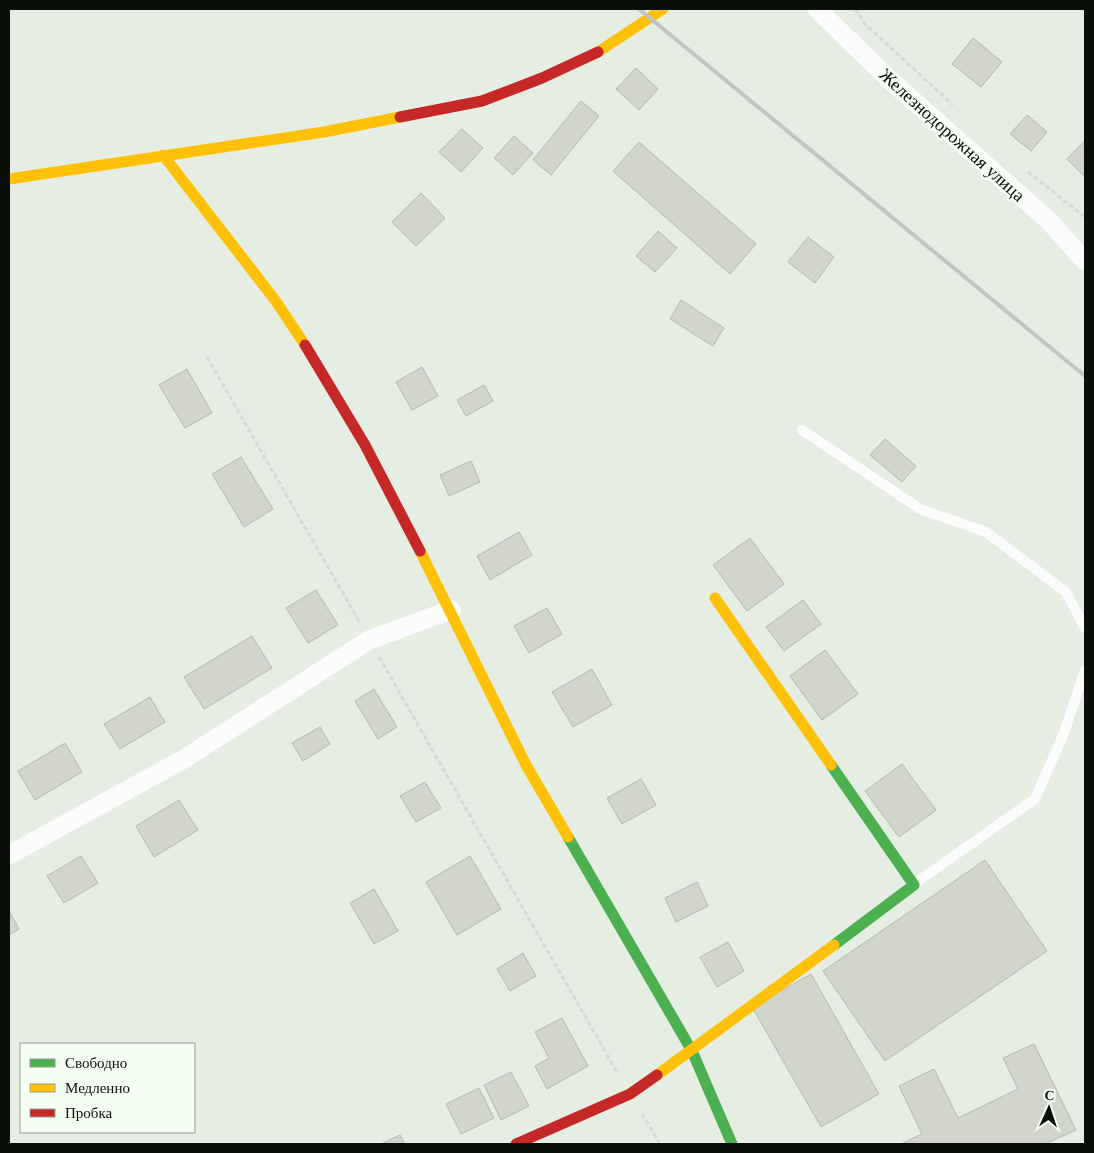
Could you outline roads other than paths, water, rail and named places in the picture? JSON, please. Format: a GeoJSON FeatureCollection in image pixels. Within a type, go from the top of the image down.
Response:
{"type":"FeatureCollection","features":[{"type":"Feature","properties":{"kind":"street"},"geometry":{"type":"LineString","coordinates":[[9,179],[324,132],[482,101],[542,78],[601,51],[663,9]]}},
{"type":"Feature","properties":{"kind":"street","name":"Железнодорожная улица"},"geometry":{"type":"LineString","coordinates":[[817,9],[890,80],[1048,220],[1085,262]]}},
{"type":"Feature","properties":{"kind":"street"},"geometry":{"type":"LineString","coordinates":[[163,155],[269,292],[321,369],[365,445],[451,610],[526,765],[692,1051],[732,1144]]}},
{"type":"Feature","properties":{"kind":"street"},"geometry":{"type":"LineString","coordinates":[[516,1144],[630,1094],[692,1051],[914,885],[715,598]]}},
{"type":"Feature","properties":{"kind":"street"},"geometry":{"type":"LineString","coordinates":[[9,855],[184,758],[370,640],[451,610]]}},
{"type":"Feature","properties":{"kind":"lane"},"geometry":{"type":"LineString","coordinates":[[802,430],[920,509],[986,532],[1066,592],[1085,628]]}},
{"type":"Feature","properties":{"kind":"lane"},"geometry":{"type":"LineString","coordinates":[[914,885],[1035,798],[1064,733],[1085,670]]}},
{"type":"Feature","properties":{"kind":"railway"},"geometry":{"type":"LineString","coordinates":[[639,9],[1085,376]]}}]}
